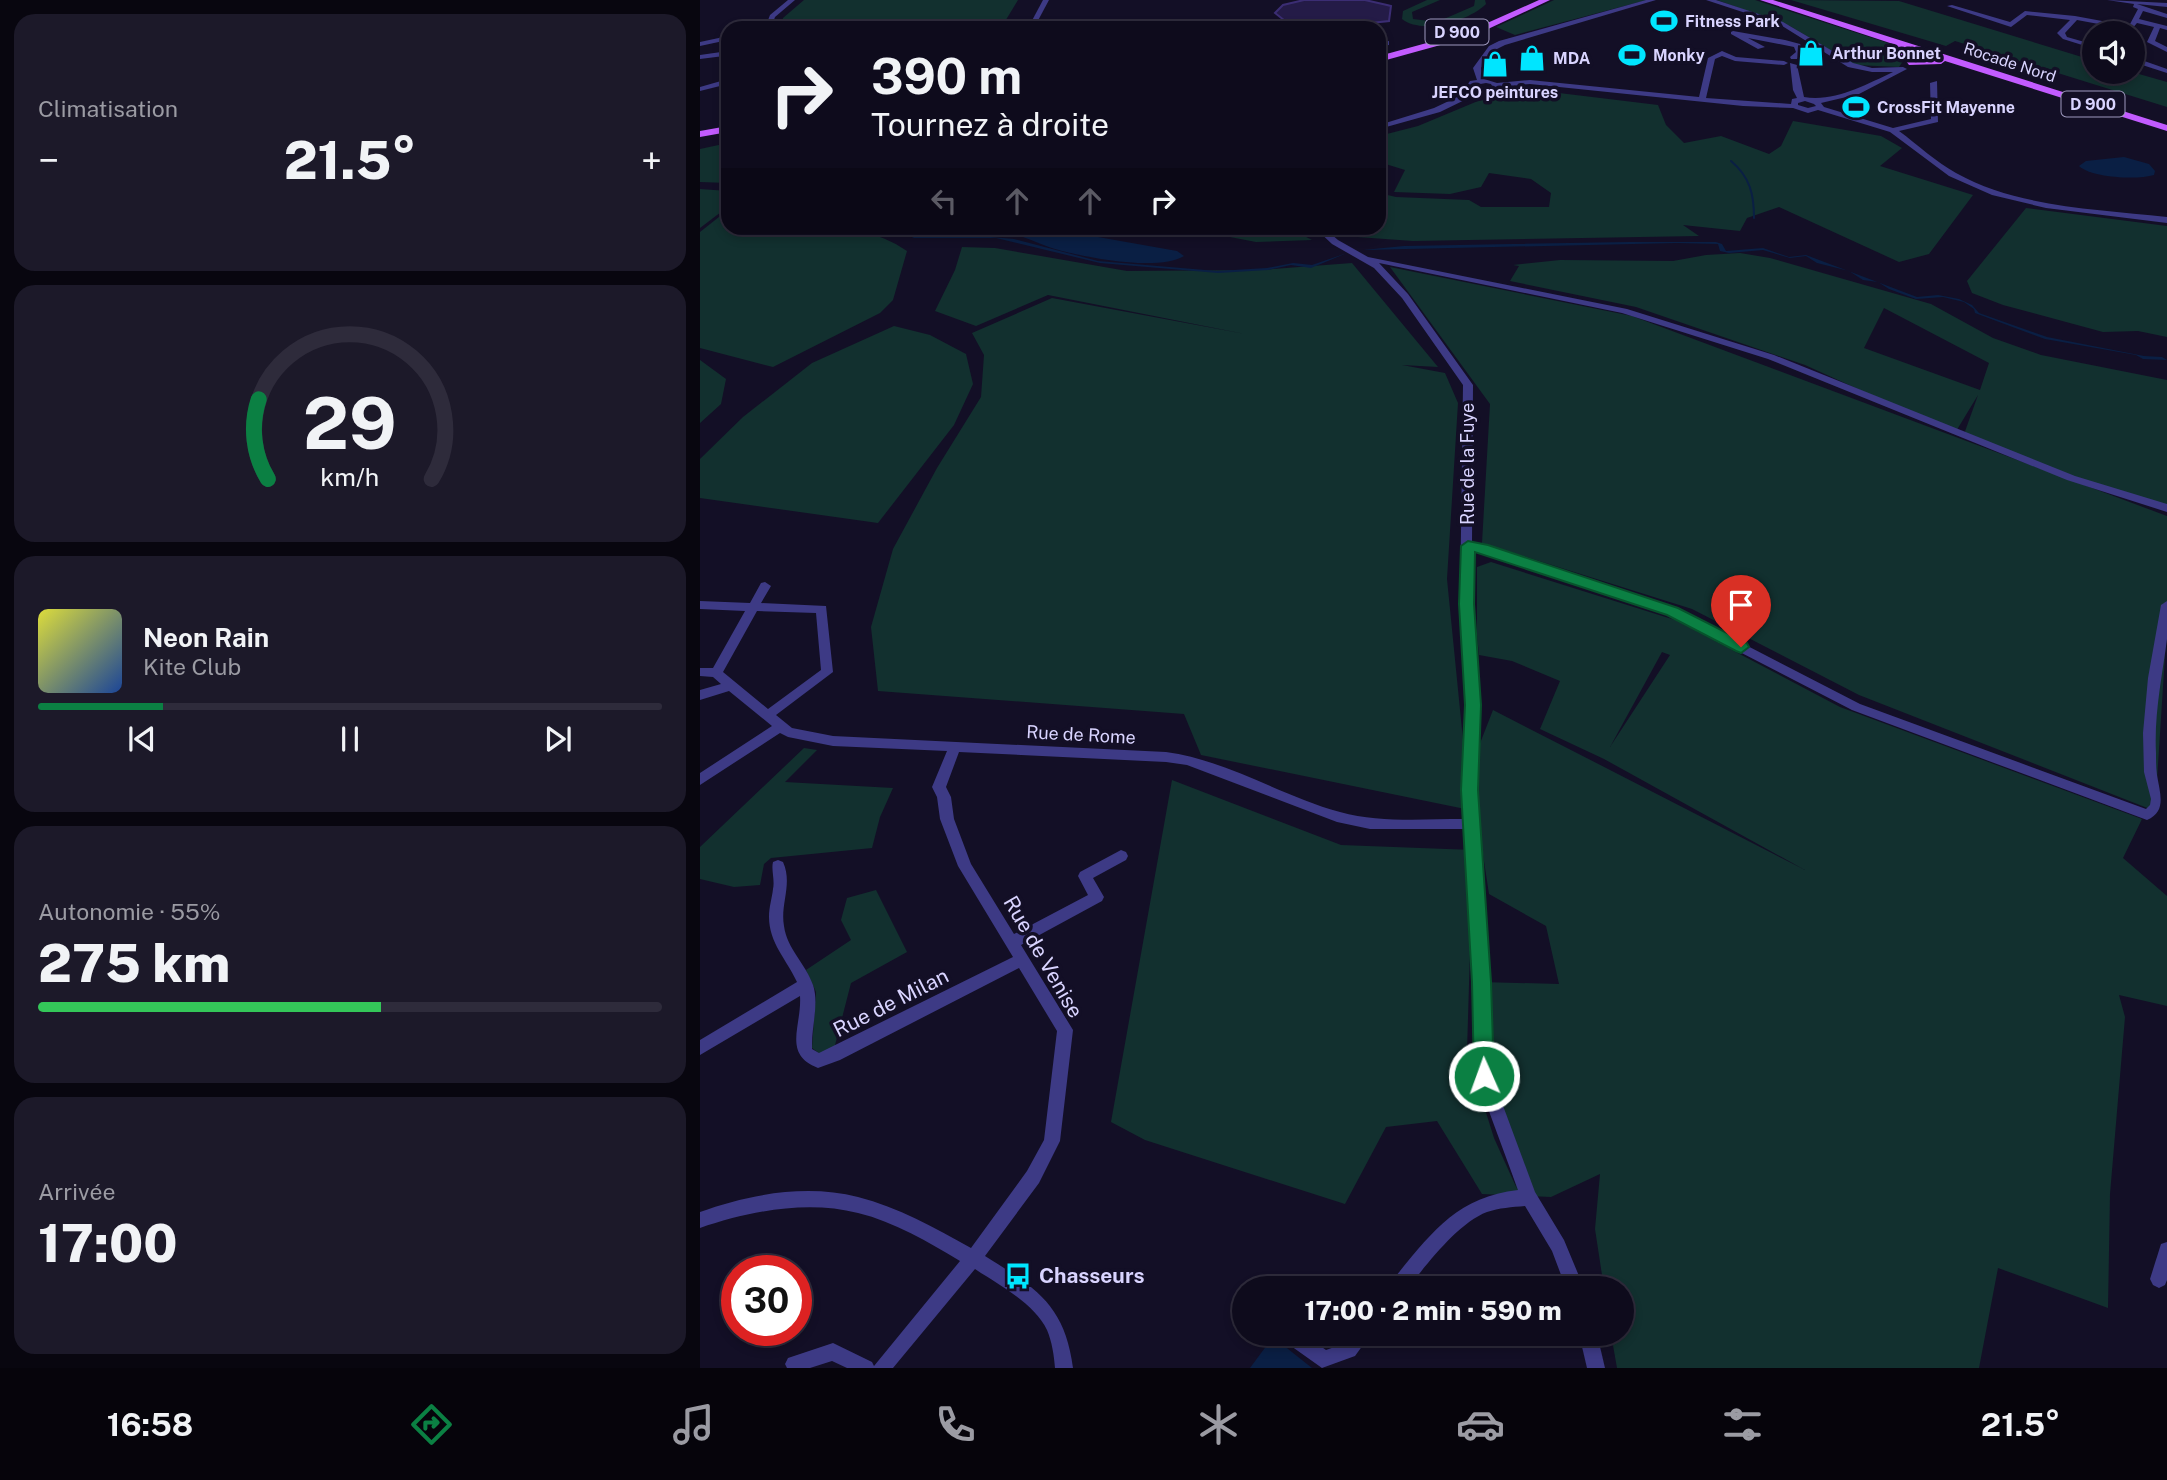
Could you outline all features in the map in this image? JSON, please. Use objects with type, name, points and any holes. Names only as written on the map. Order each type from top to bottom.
[{"type":"main road","name":"D 900","points":[[1386,51],[1470,27],[1531,0]]},
{"type":"main road","name":"Rocade Nord","points":[[1764,0],[2167,125]]},
{"type":"main road","name":"Rocade Nord","points":[[1780,0],[2167,125]]},
{"type":"main road","name":"D 900","points":[[1386,57],[1470,34],[1545,1]]},
{"type":"main road","points":[[1893,41],[1904,50],[1907,66],[1930,60],[1965,64]]},
{"type":"main road","points":[[700,128],[721,124]]},
{"type":"main road","points":[[700,134],[721,130]]},
{"type":"street","points":[[770,21],[772,16],[792,0]]},
{"type":"street","points":[[1035,21],[1046,0]]},
{"type":"street","points":[[1481,81],[1477,68],[1492,48],[1511,39],[1653,0]]},
{"type":"street","points":[[1709,0],[1781,23],[1851,65],[1872,70],[1907,66]]},
{"type":"street","points":[[2110,0],[2167,5]]},
{"type":"street","points":[[2125,0],[2141,9],[2167,16]]},
{"type":"street","points":[[1950,6],[2011,25],[2025,13],[2075,18],[2128,29],[2141,9]]},
{"type":"street","points":[[2075,18],[2061,35],[2082,42]]},
{"type":"street","points":[[2135,20],[2167,29]]},
{"type":"street","points":[[2158,26],[2151,42],[2167,50]]},
{"type":"street","points":[[1702,100],[1712,58],[1722,53],[1735,59],[1790,62],[1800,52],[1792,44],[1733,33],[1761,47]]},
{"type":"street","points":[[700,44],[721,40]]},
{"type":"street","points":[[700,57],[721,55]]},
{"type":"street","points":[[1790,62],[1795,70],[1795,87],[1801,99]]},
{"type":"street","points":[[2145,63],[2167,71]]},
{"type":"street","points":[[1475,92],[1469,86],[1481,81],[1496,85],[1530,82],[1702,100],[1794,106],[1808,111],[1890,77],[1907,66]]},
{"type":"street","points":[[1893,130],[1935,120],[1934,82]]},
{"type":"street","points":[[700,89],[721,83]]},
{"type":"street","points":[[1386,125],[1437,110],[1475,92],[1492,92],[1497,89],[1496,85]]},
{"type":"street","points":[[1794,106],[1793,102],[1801,99],[1893,130],[1952,174],[1995,193],[2046,205],[2167,220]]},
{"type":"street","name":"Rue de la Fuye","points":[[1327,235],[1377,266],[1405,296],[1468,385],[1466,604],[1473,705],[1470,721],[1471,824],[1482,982],[1484,1076],[1529,1197],[1558,1246],[1570,1276]]},
{"type":"street","points":[[1360,256],[1625,311],[1771,357],[2071,478],[2167,508]]},
{"type":"street","points":[[1468,546],[1483,548],[1672,612],[1856,707],[2147,815],[2155,811],[2158,799],[2150,776],[2149,734],[2155,664],[2167,605]]},
{"type":"street","points":[[705,675],[765,586]]},
{"type":"street","points":[[700,605],[821,609],[827,672],[768,715]]},
{"type":"street","name":"Rue de Rome","points":[[705,675],[732,685],[788,732],[833,741],[1188,760],[1337,817],[1370,824],[1471,824]]},
{"type":"street","points":[[700,695],[732,685]]},
{"type":"street","points":[[700,780],[781,726]]},
{"type":"street","name":"Rue de Venise","points":[[882,1368],[972,1260],[1033,1177],[1052,1142],[1065,1030],[965,866],[947,819],[944,797],[939,787],[955,747]]},
{"type":"street","points":[[1011,943],[1097,897],[1085,876],[1121,856]]},
{"type":"street","points":[[700,1048],[806,985],[786,955],[779,937],[776,919],[783,878],[778,866]]},
{"type":"street","name":"Rue de Milan","points":[[806,985],[809,1007],[802,1042],[805,1053],[818,1061],[835,1055],[1021,960]]},
{"type":"street","points":[[1408,1276],[1462,1218],[1476,1208],[1500,1200],[1529,1197]]},
{"type":"street","points":[[700,1220],[773,1203],[827,1200],[858,1205],[889,1215],[1026,1292],[1047,1314],[1062,1347],[1064,1368]]},
{"type":"street","points":[[2159,1279],[2167,1250]]},
{"type":"street","points":[[1305,1346],[1324,1360],[1349,1350],[1352,1346]]},
{"type":"street","points":[[1591,1346],[1596,1368]]},
{"type":"street","points":[[794,1364],[832,1352],[866,1368]]},
{"type":"green space","points":[[804,0],[1018,0],[1005,21],[783,21]]},
{"type":"green space","points":[[1427,0],[1440,0],[1412,12],[1413,19],[1437,22],[1474,6],[1475,0],[1485,0],[1486,4],[1469,16],[1445,24],[1421,26],[1402,19],[1403,11]]},
{"type":"green space","points":[[1554,0],[1647,0],[1515,35],[1496,27]]},
{"type":"green space","points":[[1717,0],[1755,0],[1888,43],[1898,47],[1906,57],[1899,67],[1855,65],[1790,26]]},
{"type":"green space","points":[[1791,0],[1899,1],[2082,57],[2082,81],[1955,41],[1946,46]]},
{"type":"green space","points":[[2145,76],[2167,82],[2167,107],[2093,84],[2145,84]]},
{"type":"green space","points":[[1518,88],[1658,105],[1666,125],[1684,143],[1721,136],[1769,154],[1781,146],[1793,121],[1881,136],[1902,148],[1880,166],[1973,195],[1929,254],[1899,262],[1779,207],[1747,218],[1740,231],[1683,225],[1699,236],[1413,241],[1350,235],[1386,235],[1386,195],[1469,200],[1481,207],[1549,207],[1551,193],[1531,179],[1489,173],[1481,187],[1450,194],[1394,192],[1405,170],[1386,164],[1386,134],[1418,126],[1478,101],[1500,98]]},
{"type":"green space","points":[[721,144],[721,183],[700,182],[700,149]]},
{"type":"green space","points":[[700,189],[721,190],[721,212],[700,228]]},
{"type":"green space","points":[[2026,208],[2167,226],[2167,337],[2138,331],[2103,332],[2003,305],[1972,293],[1967,281]]},
{"type":"green space","points":[[721,215],[721,235],[875,235],[907,251],[893,300],[880,313],[773,367],[700,348],[700,232]]},
{"type":"green space","points":[[1220,235],[1302,235],[1312,240],[1256,242]]},
{"type":"green space","points":[[962,247],[995,248],[1127,271],[1261,270],[1352,263],[1438,367],[1402,365],[1445,373],[1458,403],[1447,579],[1470,810],[1201,755],[1184,714],[878,691],[871,627],[893,549],[937,468],[981,397],[984,355],[972,333],[1052,298],[1245,334],[1048,295],[976,326],[935,311],[955,270]]},
{"type":"green space","points":[[1740,253],[1770,258],[1931,304],[1993,338],[2041,355],[2167,380],[2167,508],[2071,478],[1963,437],[1978,395],[1955,433],[1805,365],[1636,307],[1510,281],[1519,266],[1513,265],[1560,260],[1673,261]],"holes":[[[1884,308],[1989,363],[1980,390],[1864,348]]]},
{"type":"green space","points":[[1390,267],[1632,316],[2167,516],[2167,625],[2155,811],[1859,695],[1692,609],[1482,543],[1490,404]]},
{"type":"green space","points":[[894,326],[930,335],[966,354],[973,384],[954,425],[878,523],[700,498],[700,459],[743,417],[812,363]]},
{"type":"green space","points":[[700,360],[726,379],[721,404],[700,423]]},
{"type":"green space","points":[[1491,562],[1675,620],[1840,707],[2142,819],[2123,858],[2167,896],[2167,1006],[2119,995],[2125,1017],[2110,1194],[2108,1308],[1998,1268],[1979,1368],[1617,1368],[1613,1346],[1634,1346],[1634,1276],[1602,1276],[1595,1229],[1600,1174],[1551,1197],[1482,1194],[1437,1121],[1386,1127],[1345,1204],[1145,1140],[1111,1122],[1172,780],[1341,845],[1473,850],[1467,1052],[1494,1138],[1517,1189],[1484,1076],[1481,982],[1559,984],[1546,926],[1489,894],[1470,769],[1493,710],[1805,870],[1604,759],[1540,729],[1560,681],[1512,661],[1479,655],[1477,567]],"holes":[[[1662,652],[1670,655],[1610,747]]]},
{"type":"green space","points":[[804,748],[817,750],[785,782],[893,788],[880,817],[872,848],[771,858],[764,864],[760,885],[734,887],[700,879],[700,847]]},
{"type":"green space","points":[[876,890],[907,952],[851,983],[834,1049],[820,1054],[812,1048],[816,992],[806,970],[851,940],[841,920],[847,898]]},
{"type":"water","points":[[2124,157],[2149,164],[2155,171],[2154,175],[2115,177],[2094,173],[2079,166],[2086,161]]},
{"type":"water","points":[[907,235],[968,235],[1014,239],[1098,261],[1217,271],[1267,268],[1293,263],[1312,265],[1347,253],[1311,268],[1291,265],[1268,270],[1218,273],[1100,263],[996,238],[914,238]]},
{"type":"water","points":[[1092,235],[1177,251],[1184,256],[1157,263],[1101,259],[1055,249],[1019,236]]},
{"type":"water","points":[[1716,242],[1722,244],[1726,251],[1763,248],[1789,257],[1806,255],[1847,270],[1817,263],[1806,256],[1790,258],[1763,250],[1729,253],[1720,251],[1718,244],[1363,250],[1404,246]]},
{"type":"water","points":[[1850,272],[1877,282],[1863,280]]},
{"type":"water","points":[[1879,283],[1917,297],[1938,295],[1959,299],[1972,305],[1979,313],[2047,337],[2167,360],[2143,359],[2136,355],[2045,339],[1975,313],[1974,309],[1964,302],[1943,297],[1916,299]]},
{"type":"water","points":[[1266,1346],[1284,1346],[1312,1368],[1250,1368]]},
{"type":"building","points":[[1304,0],[1365,0],[1391,6],[1389,21],[1285,21],[1275,13],[1283,5]]},
{"type":"waterway","points":[[1731,161],[1743,173],[1750,186],[1754,218]]},
{"type":"place","name":"Fitness Park","points":[[1664,21]]},
{"type":"place","name":"Arthur Bonnet","points":[[1811,53]]},
{"type":"place","name":"Monky","points":[[1632,55]]},
{"type":"place","name":"MDA","points":[[1532,58]]},
{"type":"place","name":"JEFCO peintures","points":[[1495,64]]},
{"type":"place","name":"CrossFit Mayenne","points":[[1856,107]]},
{"type":"place","name":"Chasseurs","points":[[1018,1276]]},
{"type":"route","points":[[1484,1076],[1482,982],[1469,790],[1470,721],[1473,705],[1466,604],[1468,546],[1483,548],[1672,612],[1741,647]]}]
